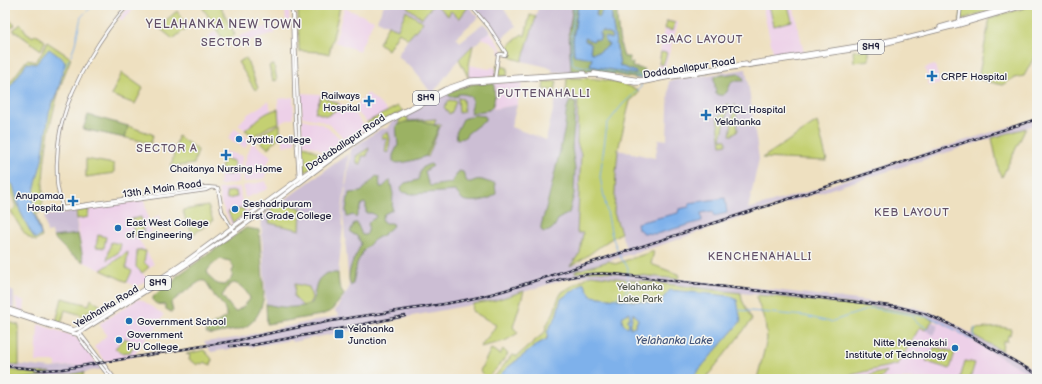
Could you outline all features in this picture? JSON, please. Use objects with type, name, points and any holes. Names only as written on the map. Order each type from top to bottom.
[{"type":"main road","name":"13th A Main Road","points":[[128,5],[109,29],[83,72],[67,105],[62,122],[59,143],[57,180],[63,209],[218,188],[222,211],[233,230]]},
{"type":"main road","points":[[293,5],[301,179]]},
{"type":"main road","points":[[470,5],[489,27],[506,53],[505,55],[498,55],[495,78]]},
{"type":"main road","points":[[959,24],[961,5]]},
{"type":"main road","name":"Doddaballapur Road","points":[[959,24],[1018,5]]},
{"type":"main road","name":"Doddaballapur Road","points":[[301,179],[370,132],[445,91],[471,80],[581,73],[635,80],[653,79],[870,44],[959,24],[1027,5]]},
{"type":"main road","name":"Doddaballapur Road","points":[[445,91],[471,83],[581,76],[608,76]]},
{"type":"main road","name":"Yelahanka Road","points":[[5,310],[72,333],[79,331],[111,312],[233,230],[301,179]]},
{"type":"main road","name":"Yelahanka Road","points":[[5,310],[79,331]]},
{"type":"main road","points":[[79,331],[80,339]]},
{"type":"main road","points":[[79,331],[115,379]]},
{"type":"main road","points":[[72,333],[80,339],[111,379]]},
{"type":"shaded area","points":[[131,5],[137,5],[122,21],[119,18]]},
{"type":"shaded area","points":[[285,5],[289,5],[290,28],[286,28]]},
{"type":"shaded area","points":[[384,5],[467,5],[479,17],[456,37],[460,42],[484,23],[490,31],[459,59],[432,94],[414,70],[397,56],[408,39],[399,32],[388,50],[379,43],[388,25],[377,20]]},
{"type":"shaded area","points":[[501,5],[516,26],[500,40],[490,24],[473,6]]},
{"type":"shaded area","points":[[539,5],[573,5],[569,33],[571,73],[552,72],[552,68],[522,61]]},
{"type":"shaded area","points":[[762,5],[793,5],[804,53],[774,56]]},
{"type":"shaded area","points":[[344,8],[374,20],[359,51],[335,42]]},
{"type":"shaded area","points":[[667,20],[678,23],[663,74],[657,75],[662,38]]},
{"type":"shaded area","points":[[269,26],[275,26],[275,34],[270,34],[242,43],[239,36]]},
{"type":"shaded area","points":[[215,31],[219,37],[212,42],[208,37]]},
{"type":"shaded area","points":[[490,31],[504,53],[503,54],[498,53],[499,49],[490,41],[481,38]]},
{"type":"shaded area","points":[[469,65],[490,69],[491,67],[496,68],[495,76],[469,79]]},
{"type":"shaded area","name":"CRPF Hospital","points":[[935,65],[940,84],[929,86],[925,68]]},
{"type":"shaded area","points":[[746,69],[759,159],[748,209],[831,185],[880,167],[1037,118],[1037,124],[588,267],[576,273],[598,271],[743,286],[914,307],[940,316],[1037,371],[1037,378],[941,323],[919,314],[885,308],[591,275],[570,278],[496,300],[407,317],[364,328],[292,342],[291,340],[211,352],[204,342],[237,338],[339,316],[335,311],[349,288],[343,211],[351,149],[382,128],[385,129],[389,127],[390,123],[399,118],[399,145],[434,125],[436,120],[408,121],[407,113],[446,93],[494,83],[496,98],[493,99],[493,109],[517,105],[511,127],[546,140],[556,97],[559,97],[560,93],[578,96],[577,143],[581,154],[577,233],[583,233],[580,253],[571,266],[626,248],[614,213],[618,150],[655,158],[659,139],[667,140],[669,81]]},
{"type":"shaded area","points":[[522,81],[517,105],[493,109],[493,99],[496,98],[494,83]]},
{"type":"shaded area","points":[[301,93],[319,94],[345,106],[356,115],[367,129],[347,142],[334,128],[326,123],[319,120],[302,117]]},
{"type":"shaded area","name":"Railways Hospital","points":[[368,93],[389,112],[367,122],[353,109]]},
{"type":"shaded area","points":[[293,97],[294,118],[279,123],[278,99]]},
{"type":"shaded area","points":[[269,101],[271,111],[264,114],[258,133],[254,136],[238,125],[248,114]]},
{"type":"shaded area","points":[[302,119],[324,125],[345,143],[327,156],[318,148],[302,143]]},
{"type":"shaded area","name":"Jyothi College","points":[[235,128],[250,140],[245,148],[228,139]]},
{"type":"shaded area","points":[[295,132],[295,144],[283,146],[283,135]]},
{"type":"shaded area","points":[[252,142],[271,156],[266,167],[266,178],[244,182],[243,173],[245,161]]},
{"type":"shaded area","points":[[224,151],[243,156],[239,172],[239,182],[219,186],[220,170]]},
{"type":"shaded area","points":[[349,153],[342,211],[343,227],[338,275],[339,285],[344,295],[331,311],[321,315],[267,324],[261,217]]},
{"type":"shaded area","points":[[266,181],[268,189],[245,198],[243,186]]},
{"type":"shaded area","name":"Seshadripuram First Grade College","points":[[240,187],[241,198],[249,214],[232,227],[221,203],[218,189]]},
{"type":"shaded area","points":[[144,200],[151,232],[139,240],[154,264],[142,273],[148,279],[137,287],[84,262],[75,211]]},
{"type":"shaded area","points":[[75,211],[78,234],[53,237],[52,232],[47,233],[44,216]]},
{"type":"shaded area","points":[[159,215],[162,226],[155,229],[152,220]]},
{"type":"shaded area","points":[[5,288],[14,292],[14,309],[5,306]]},
{"type":"shaded area","points":[[15,298],[25,301],[24,312],[18,310]]},
{"type":"shaded area","points":[[138,299],[142,300],[164,315],[155,330],[153,329],[133,357],[105,361],[94,347],[107,335],[99,324]]},
{"type":"shaded area","points":[[873,310],[941,323],[1037,379],[819,379]]},
{"type":"shaded area","points":[[932,322],[939,325],[934,335],[925,330]]},
{"type":"shaded area","points":[[38,324],[74,336],[82,343],[96,362],[56,367],[56,362],[36,362]]},
{"type":"shaded area","points":[[96,362],[102,369],[46,379],[20,379],[51,373],[33,373],[5,369],[5,363],[51,368]]},
{"type":"green space","points":[[201,5],[220,5],[235,35],[224,41]]},
{"type":"green space","points":[[298,5],[328,5],[340,7],[329,54],[299,51]]},
{"type":"green space","points":[[408,5],[433,5],[422,18],[407,7]]},
{"type":"green space","points":[[436,5],[469,6],[459,19],[451,11],[448,16]]},
{"type":"green space","points":[[573,5],[578,5],[573,40],[592,58],[590,66],[636,72],[620,66],[612,21],[611,5],[617,5],[618,31],[624,57],[630,57],[629,62],[633,63],[632,67],[644,69],[644,77],[632,78],[586,71],[571,71],[569,33]]},
{"type":"green space","points":[[597,5],[603,5],[599,18],[597,17]]},
{"type":"green space","points":[[769,5],[788,5],[792,21],[774,26]]},
{"type":"green space","points":[[962,5],[986,5],[987,11],[960,20]]},
{"type":"green space","points":[[1031,6],[1037,9],[1037,52],[1024,76],[1014,78],[1002,85],[978,79],[990,18]]},
{"type":"green space","points":[[177,11],[188,27],[173,39],[158,27]]},
{"type":"green space","points":[[406,11],[423,22],[408,39],[399,32],[388,50],[379,43],[388,25],[398,29]]},
{"type":"green space","points":[[530,15],[536,17],[522,61],[512,58],[506,48],[522,34],[525,36]]},
{"type":"green space","points":[[5,16],[15,25],[5,32]]},
{"type":"green space","points":[[667,21],[675,23],[673,31],[665,29]]},
{"type":"green space","points":[[21,24],[26,32],[33,37],[35,34],[45,41],[41,50],[13,30]]},
{"type":"green space","points":[[602,31],[612,35],[611,39],[607,37],[605,41],[609,44],[599,52],[593,53],[590,51],[590,42],[585,41],[585,38],[593,41],[601,38],[600,33]]},
{"type":"green space","points":[[47,42],[71,58],[59,92],[50,127],[44,163],[42,210],[36,215],[42,237],[36,241],[24,233],[11,211],[16,208],[10,188],[5,183],[5,89],[28,59],[35,62],[42,53]]},
{"type":"green space","points":[[473,45],[469,65],[469,79],[459,59]]},
{"type":"green space","points":[[869,49],[869,60],[854,62],[853,51]]},
{"type":"green space","points":[[661,52],[667,53],[663,65],[659,64]]},
{"type":"green space","points":[[246,58],[258,88],[255,90],[238,62]]},
{"type":"green space","points":[[274,65],[277,80],[273,81],[269,66]]},
{"type":"green space","points":[[497,65],[508,68],[507,76],[496,76]]},
{"type":"green space","points":[[122,73],[143,88],[135,104],[111,95]]},
{"type":"green space","points":[[738,73],[743,77],[744,81],[732,81],[725,94],[716,94],[715,76]]},
{"type":"green space","points":[[567,78],[604,80],[620,83],[638,90],[638,94],[630,101],[618,150],[614,213],[621,233],[570,266],[580,253],[583,233],[577,233],[581,154],[577,143],[578,97],[560,93],[559,97],[556,97],[557,93],[566,92]]},
{"type":"green space","points":[[557,81],[555,91],[543,89],[544,82]]},
{"type":"green space","points":[[494,83],[494,101],[492,108],[489,110],[470,113],[472,99],[470,96],[458,94],[458,96],[450,97],[447,93],[472,84]]},
{"type":"green space","points":[[321,96],[339,104],[336,110],[327,116],[315,112]]},
{"type":"green space","points":[[458,98],[463,99],[464,110],[463,112],[459,113]]},
{"type":"green space","points":[[449,100],[456,101],[452,112],[449,114],[444,107]]},
{"type":"green space","points":[[570,101],[576,103],[572,148],[575,169],[574,194],[569,213],[558,219],[552,229],[544,232],[541,230],[541,226],[564,132],[567,108]]},
{"type":"green space","points":[[727,104],[729,104],[721,139],[726,140],[727,144],[721,145],[717,116],[722,115],[722,111],[726,109]]},
{"type":"green space","points":[[735,104],[738,130],[736,133],[733,133],[733,135],[730,135]]},
{"type":"green space","points":[[398,106],[403,111],[371,127],[367,122]]},
{"type":"green space","points":[[278,109],[279,123],[270,126],[254,136],[245,130],[264,115]]},
{"type":"green space","points":[[407,113],[408,121],[436,119],[434,125],[441,124],[428,157],[399,145],[399,118]]},
{"type":"green space","points":[[88,115],[128,126],[125,138],[83,129]]},
{"type":"green space","points":[[474,115],[485,116],[485,120],[464,138],[457,139],[456,133],[463,119]]},
{"type":"green space","points":[[424,121],[439,127],[426,156],[405,162],[393,162],[393,155],[398,145],[396,126],[405,122]]},
{"type":"green space","points":[[817,122],[827,161],[762,158]]},
{"type":"green space","points":[[280,124],[280,136],[268,148],[256,138],[266,131]]},
{"type":"green space","points":[[128,126],[152,134],[153,136],[151,143],[83,129]]},
{"type":"green space","points":[[1026,128],[1002,177],[999,172],[992,138]]},
{"type":"green space","points":[[388,132],[390,139],[388,153],[385,152],[387,139],[382,138],[382,135]]},
{"type":"green space","points":[[178,136],[198,150],[194,164],[171,167]]},
{"type":"green space","points":[[302,146],[311,149],[324,158],[304,173]]},
{"type":"green space","points":[[369,148],[367,156],[362,156],[361,164],[357,163],[356,156]]},
{"type":"green space","points":[[223,158],[234,161],[233,174],[227,175],[221,171]]},
{"type":"green space","points":[[86,159],[114,164],[114,173],[86,177]]},
{"type":"green space","points":[[431,164],[433,166],[425,171],[430,186],[451,183],[459,171],[463,172],[467,182],[481,180],[495,183],[496,194],[485,200],[471,201],[463,200],[455,191],[412,194],[402,192],[401,187],[405,183],[418,180],[423,168]]},
{"type":"green space","points":[[376,176],[379,177],[380,187],[383,187],[390,180],[393,194],[392,210],[384,214],[382,219],[384,223],[392,223],[393,226],[374,240],[364,250],[357,263],[353,284],[351,286],[349,280],[350,269],[361,243],[358,237],[350,232],[354,223],[357,223],[362,235],[366,235],[368,232],[368,223],[376,216],[372,213],[366,213],[366,204],[364,203],[361,205],[356,218],[353,215],[347,217],[346,210],[349,193],[361,192]]},
{"type":"green space","points":[[236,191],[237,197],[227,199],[226,192]]},
{"type":"green space","points":[[280,203],[301,208],[300,230],[269,223],[271,209]]},
{"type":"green space","points":[[208,206],[213,221],[193,234],[185,218],[183,210]]},
{"type":"green space","points":[[243,208],[245,213],[233,223],[228,212]]},
{"type":"green space","points":[[89,209],[88,217],[77,219],[76,211]]},
{"type":"green space","points":[[141,217],[144,235],[134,236],[132,219]]},
{"type":"green space","points":[[246,228],[259,230],[264,293],[261,309],[256,318],[243,328],[215,334],[206,333],[207,328],[226,317],[226,313],[224,307],[212,293],[205,281],[195,284],[173,301],[171,303],[173,311],[171,312],[166,309],[165,305],[157,304],[153,301],[153,297],[159,291],[172,284],[177,276]],"holes":[[[220,259],[230,261],[234,268],[232,271],[231,280],[224,285],[213,281],[207,271]],[[234,283],[244,289],[250,299],[244,306],[235,312],[222,296],[229,285]]]},
{"type":"green space","points":[[78,234],[84,262],[70,254],[53,237]]},
{"type":"green space","points":[[98,235],[106,237],[104,248],[96,247]]},
{"type":"green space","points":[[111,242],[121,244],[119,252],[107,260]]},
{"type":"green space","points":[[137,250],[146,251],[144,262],[149,267],[142,273],[136,267]]},
{"type":"green space","points":[[654,251],[651,264],[680,275],[678,279],[598,271],[575,273],[575,271],[609,261],[615,264]]},
{"type":"green space","points":[[128,252],[126,268],[132,271],[127,282],[101,270]]},
{"type":"green space","points":[[328,273],[338,273],[339,285],[344,295],[331,311],[321,315],[267,324],[266,304],[289,307],[312,303],[318,281],[323,275]]},
{"type":"green space","name":"Yelahanka Lake Park","points":[[591,275],[741,293],[742,300],[752,320],[705,379],[691,379],[741,321],[671,290],[658,304],[591,296],[584,283],[561,299],[556,317],[548,330],[547,339],[538,344],[507,368],[496,379],[488,379],[496,375],[512,355],[517,356],[545,332],[546,326],[554,312],[562,292]]},
{"type":"green space","points":[[295,284],[309,287],[312,298],[309,304],[303,306],[294,297]]},
{"type":"green space","points":[[524,291],[513,327],[518,333],[505,341],[480,347],[496,325],[472,311],[473,304],[496,300]]},
{"type":"green space","points":[[758,295],[885,308],[919,314],[933,320],[925,330],[920,327],[898,364],[834,379],[757,379],[767,339],[765,321],[757,300]]},
{"type":"green space","points":[[62,298],[89,305],[91,299],[105,309],[95,316],[88,310],[85,316],[65,310],[61,324],[56,322]]},
{"type":"green space","points":[[629,312],[628,328],[623,324],[622,320],[623,316]]},
{"type":"green space","points":[[632,313],[638,320],[633,328],[630,328]]},
{"type":"green space","points":[[5,321],[19,325],[19,366],[5,363]]},
{"type":"green space","points":[[1001,327],[1011,329],[1007,341],[1003,341],[1002,351],[973,335],[974,329]]},
{"type":"green space","points":[[125,338],[135,344],[130,352],[121,353],[115,348]]},
{"type":"green space","points":[[935,347],[955,352],[950,369],[926,361]]},
{"type":"green space","points":[[491,349],[500,354],[503,349],[508,354],[487,378],[480,371]]},
{"type":"green space","points":[[204,350],[212,359],[211,365],[204,362],[202,364],[199,363],[198,365],[189,360],[190,355],[186,354]]},
{"type":"green space","points":[[965,361],[975,363],[970,379],[960,379]]},
{"type":"green space","points":[[5,369],[33,373],[51,372],[35,377],[14,379],[5,377]]},
{"type":"green space","points":[[886,371],[881,379],[860,379],[863,377]]},
{"type":"green space","points":[[84,372],[82,379],[46,379]]},
{"type":"water","points":[[578,5],[597,5],[596,15],[599,18],[603,5],[611,5],[612,21],[620,66],[636,72],[635,74],[590,66],[592,58],[574,55],[573,40]],"holes":[[[602,31],[612,35],[611,39],[604,37],[605,41],[609,44],[599,52],[592,53],[590,51],[591,44],[585,41],[585,38],[593,41],[595,39],[600,40],[600,33]]]},
{"type":"water","points":[[49,49],[64,60],[65,63],[59,87],[49,113],[42,160],[35,187],[33,200],[34,213],[41,235],[34,238],[20,211],[13,185],[5,179],[5,94],[27,63],[36,64]]},
{"type":"water","points":[[725,198],[727,213],[714,216],[713,211],[701,213],[702,221],[656,234],[644,233],[638,229],[637,223],[678,213],[679,209],[689,207],[689,203]]},
{"type":"water","name":"Yelahanka Lake","points":[[584,283],[591,296],[658,304],[670,290],[730,296],[737,300],[741,321],[691,379],[496,379],[507,368],[538,344],[547,339],[548,330],[556,317],[561,299]],"holes":[[[629,312],[630,318],[627,320],[629,323],[628,328],[624,325],[622,320],[623,316]],[[633,313],[638,320],[635,326],[630,328]]]},
{"type":"waterway","points":[[87,11],[95,5]]},
{"type":"waterway","points":[[575,5],[571,39],[572,62],[574,65],[640,78]]},
{"type":"waterway","points":[[71,55],[81,17],[85,13]]},
{"type":"waterway","points":[[63,70],[69,59]]},
{"type":"waterway","points":[[636,73],[639,75],[640,79]]},
{"type":"waterway","points":[[614,300],[627,290],[628,267],[621,259],[612,236],[600,177],[607,124],[622,105],[641,87],[641,84]]},
{"type":"waterway","points":[[739,310],[805,316],[830,322],[872,308],[927,317],[940,321],[973,340],[975,328]]},
{"type":"waterway","points":[[912,316],[917,322],[927,328]]},
{"type":"railway","points":[[5,366],[44,370],[63,369],[239,340],[331,321],[434,306],[488,295],[1037,119]]},
{"type":"railway","points":[[547,283],[580,275],[614,274],[899,307],[926,314],[949,324],[1037,374]]},
{"type":"railway","points":[[230,346],[253,345],[405,316]]},
{"type":"railway","points":[[29,379],[54,375]]},
{"type":"place","name":"CRPF Hospital","points":[[932,76]]},
{"type":"place","name":"Railways Hospital","points":[[369,101]]},
{"type":"place","name":"KPTCL Hospital Yelahanka","points":[[706,115]]},
{"type":"place","name":"Jyothi College","points":[[239,139]]},
{"type":"place","name":"Chaitanya Nursing Home","points":[[226,155]]},
{"type":"place","name":"Anupamaa Hospital","points":[[73,201]]},
{"type":"place","name":"Seshadripuram First Grade College","points":[[235,209]]},
{"type":"place","name":"East West College of Engineering","points":[[118,228]]},
{"type":"place","name":"Government School","points":[[129,321]]},
{"type":"place","name":"Yelahanka Junction","points":[[339,334]]},
{"type":"place","name":"Government PU College","points":[[119,340]]},
{"type":"place","name":"Nitte Meenakshi Institute of Technology","points":[[955,348]]},
{"type":"district","name":"YELAHANKA NEW TOWN","points":[[224,24]]},
{"type":"district","name":"ISAAC LAYOUT","points":[[700,39]]},
{"type":"district","name":"SECTOR B","points":[[232,42]]},
{"type":"district","name":"PUTTENAHALLI","points":[[544,93]]},
{"type":"district","name":"SECTOR A","points":[[167,148]]},
{"type":"district","name":"KEB LAYOUT","points":[[912,212]]},
{"type":"district","name":"KENCHENAHALLI","points":[[760,256]]}]
